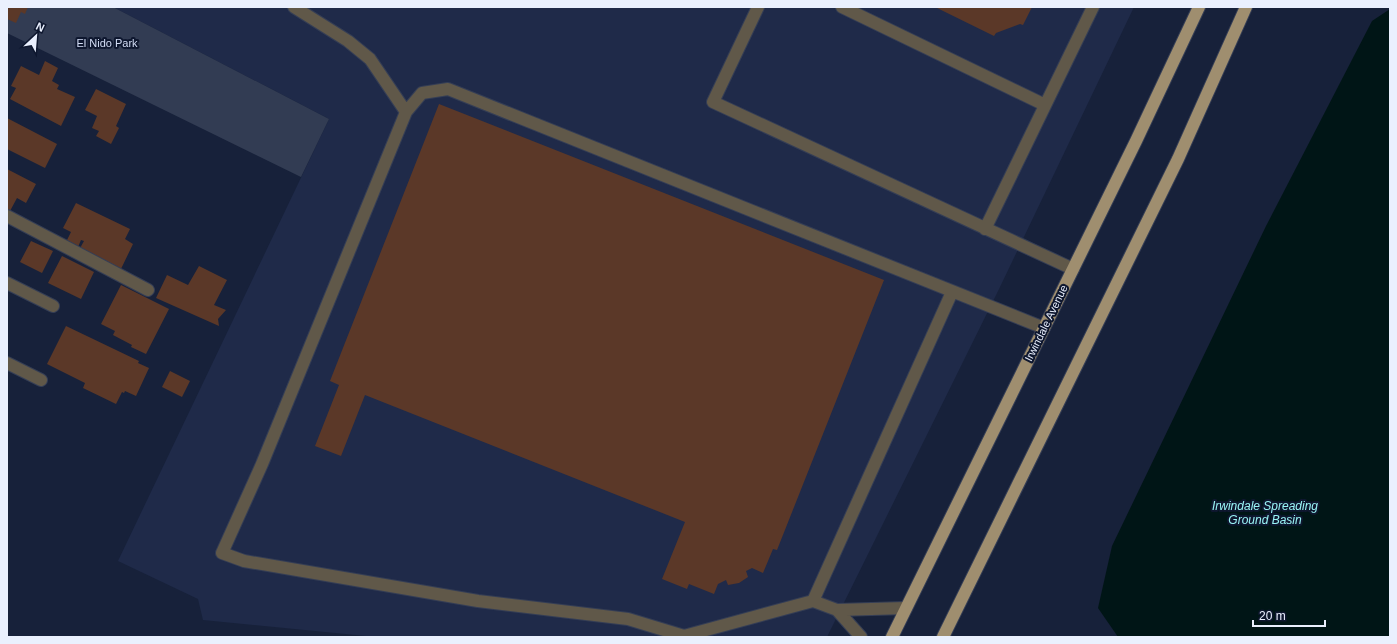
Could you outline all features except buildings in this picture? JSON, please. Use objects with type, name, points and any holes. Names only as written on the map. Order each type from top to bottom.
[{"type":"main road","name":"Irwindale Avenue","points":[[892,637],[1136,141],[1199,7]]},
{"type":"main road","points":[[943,637],[1178,159],[1246,7]]},
{"type":"lane","points":[[294,7],[348,41],[370,59],[406,112]]},
{"type":"lane","points":[[758,7],[714,102],[1073,269]]},
{"type":"lane","points":[[842,7],[1045,105]]},
{"type":"lane","points":[[985,229],[1093,7]]},
{"type":"lane","points":[[906,608],[837,610],[813,601],[684,636],[628,619],[478,601],[244,561],[222,553],[262,464],[406,112],[422,93],[448,89],[1044,328]]},
{"type":"lane","points":[[7,216],[148,290]]},
{"type":"lane","points":[[7,283],[53,306]]},
{"type":"lane","points":[[813,601],[952,292]]},
{"type":"lane","points":[[7,363],[41,380]]},
{"type":"lane","points":[[837,610],[861,637]]},
{"type":"shaded area","points":[[113,7],[1134,7],[1000,287],[827,637],[376,637],[203,620],[198,599],[118,561],[329,119]]},
{"type":"green space","name":"El Nido Park","points":[[7,7],[113,7],[329,119],[301,177],[7,33]]},
{"type":"water","name":"Irwindale Spreading Ground Basin","points":[[1390,9],[1390,637],[1118,637],[1098,608],[1112,546],[1266,226],[1372,21]]}]
